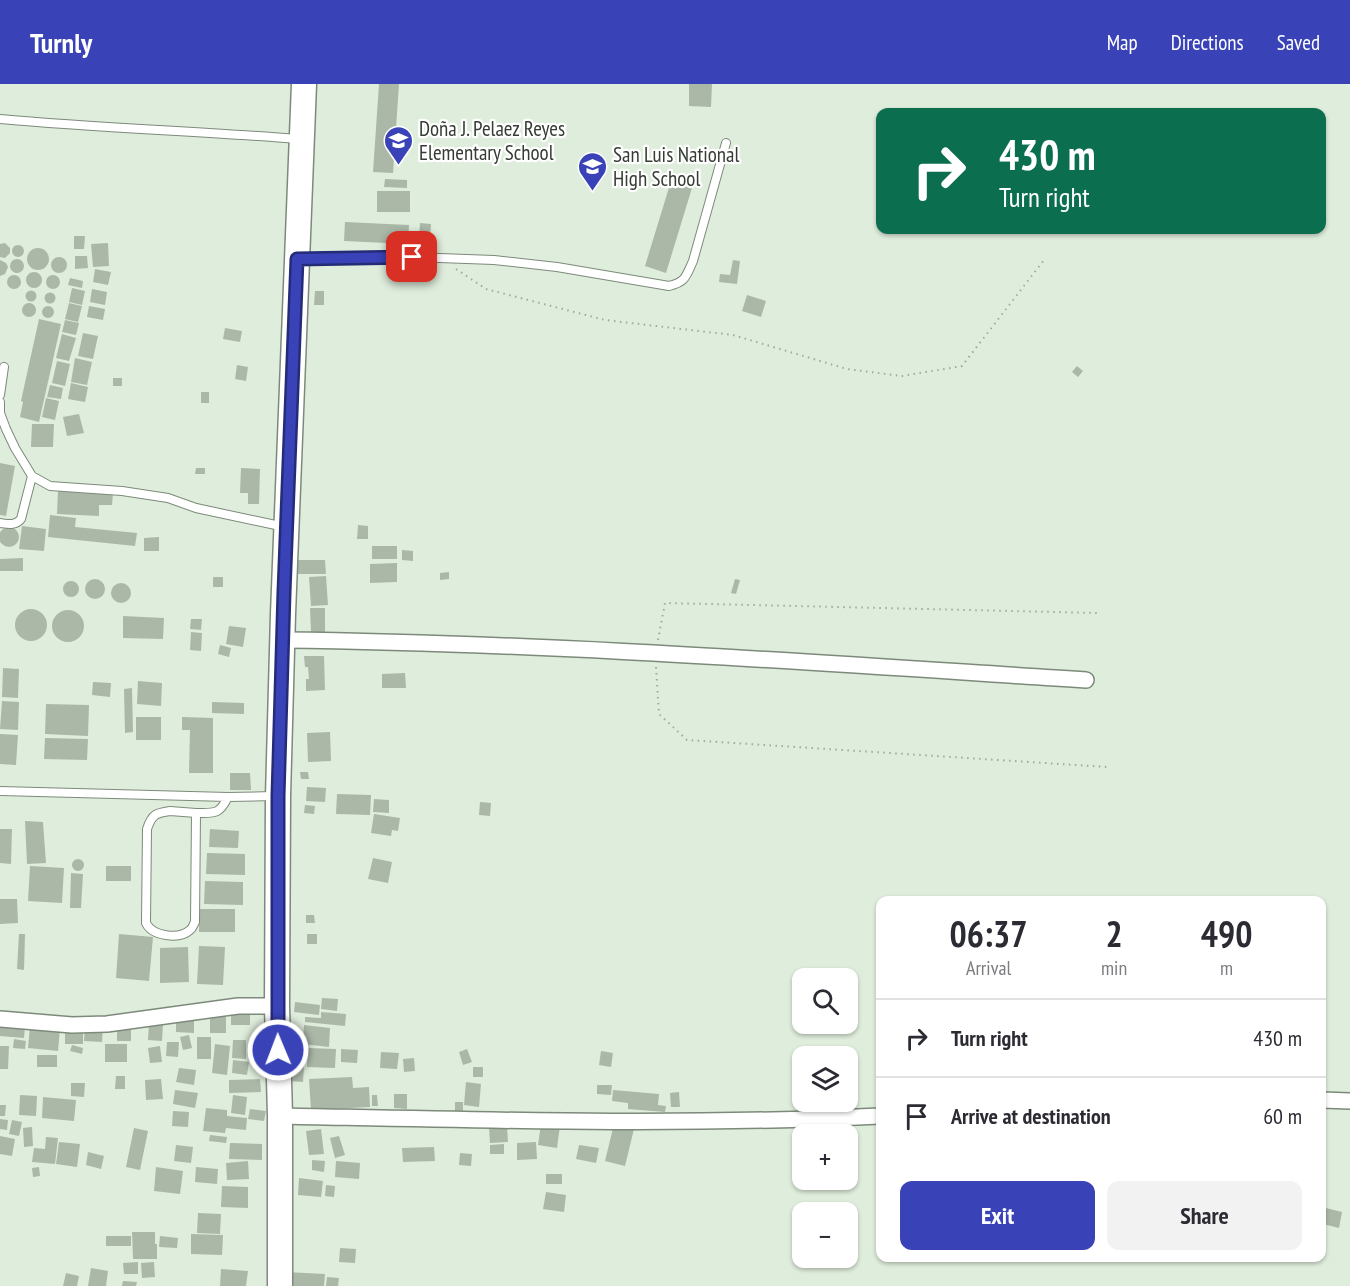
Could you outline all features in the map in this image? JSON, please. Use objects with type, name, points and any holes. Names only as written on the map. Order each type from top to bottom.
[{"type":"highway","points":[[280,1286],[280,1116],[277,1006],[278,796],[304,84]]},
{"type":"street","points":[[283,639],[491,645],[655,653],[1086,680]]},
{"type":"street","points":[[0,1019],[72,1025],[107,1024],[238,1006],[277,1006]]},
{"type":"street","points":[[1326,1100],[1350,1101]]},
{"type":"street","points":[[280,1116],[740,1121],[876,1116]]},
{"type":"lane","points":[[0,119],[302,139]]},
{"type":"lane","points":[[297,259],[438,258],[494,261],[557,267],[669,286],[679,284],[686,276],[693,261],[726,143]]},
{"type":"lane","points":[[0,395],[4,367]]},
{"type":"lane","points":[[0,402],[0,412],[6,429],[32,476],[50,486],[122,491],[168,498],[205,510],[286,528]]},
{"type":"lane","points":[[0,523],[14,525],[21,519],[32,476]]},
{"type":"lane","points":[[0,791],[228,797],[278,796]]},
{"type":"lane","points":[[170,811],[172,795]]},
{"type":"lane","points":[[196,813],[195,922],[192,929],[179,935],[154,932],[148,929],[146,923],[147,829],[150,822],[158,813],[170,811],[213,813],[221,810],[228,797]]},
{"type":"path","points":[[438,258],[486,289],[605,320],[733,335],[847,369],[902,376],[962,366],[1044,260]]},
{"type":"path","points":[[1098,613],[665,603],[655,653],[659,714],[687,740],[1107,767]]},
{"type":"building","points":[[379,84],[399,84],[393,173],[373,172]]},
{"type":"building","points":[[689,84],[712,84],[711,107],[689,106]]},
{"type":"building","points":[[385,179],[407,180],[407,188],[384,187]]},
{"type":"building","points":[[671,181],[692,188],[666,273],[645,266]]},
{"type":"building","points":[[377,191],[410,191],[410,212],[377,212]]},
{"type":"building","points":[[345,222],[409,225],[408,244],[344,241]]},
{"type":"building","points":[[420,223],[431,224],[430,239],[419,238]]},
{"type":"building","points":[[74,236],[85,236],[84,249],[74,249]]},
{"type":"building","points":[[5,243],[10,248],[10,253],[5,258],[0,257],[0,244]]},
{"type":"building","points":[[108,243],[109,266],[93,267],[91,244]]},
{"type":"building","points":[[18,245],[24,251],[18,257],[12,251]]},
{"type":"building","points":[[34,248],[42,248],[49,255],[49,263],[42,270],[34,270],[27,263],[27,255]]},
{"type":"building","points":[[75,256],[87,256],[88,268],[75,269]]},
{"type":"building","points":[[56,257],[62,257],[67,265],[65,271],[56,273],[51,268],[51,262]]},
{"type":"building","points":[[17,259],[22,261],[24,266],[22,271],[17,273],[12,271],[10,266],[12,261]]},
{"type":"building","points":[[0,260],[8,267],[5,274],[0,276]]},
{"type":"building","points":[[733,260],[740,261],[737,284],[719,282],[720,274],[730,275]]},
{"type":"building","points":[[95,269],[111,272],[108,285],[93,282]]},
{"type":"building","points":[[34,272],[42,280],[34,288],[26,280]]},
{"type":"building","points":[[14,275],[19,277],[21,282],[19,287],[14,289],[9,287],[7,282],[9,277]]},
{"type":"building","points":[[50,275],[56,275],[60,282],[56,289],[50,289],[46,285],[46,279]]},
{"type":"building","points":[[70,278],[83,281],[82,288],[68,285]]},
{"type":"building","points":[[72,288],[85,291],[82,305],[69,302]]},
{"type":"building","points":[[92,289],[107,292],[105,305],[90,302]]},
{"type":"building","points":[[31,290],[37,296],[31,302],[25,296]]},
{"type":"building","points":[[315,291],[324,291],[324,305],[314,305]]},
{"type":"building","points":[[50,292],[56,298],[50,304],[44,298]]},
{"type":"building","points":[[747,295],[766,301],[761,317],[742,311]]},
{"type":"building","points":[[29,303],[34,305],[36,310],[34,315],[29,317],[24,315],[22,310],[24,305]]},
{"type":"building","points":[[69,303],[82,306],[78,322],[65,319]]},
{"type":"building","points":[[48,306],[54,312],[48,318],[42,312]]},
{"type":"building","points":[[89,306],[105,309],[103,320],[87,317]]},
{"type":"building","points":[[39,319],[61,324],[39,422],[20,417],[23,402],[21,401]]},
{"type":"building","points":[[65,320],[79,323],[76,335],[62,332]]},
{"type":"building","points":[[225,328],[242,331],[240,342],[223,339]]},
{"type":"building","points":[[83,333],[98,336],[93,359],[78,356]]},
{"type":"building","points":[[62,334],[76,338],[69,361],[56,358]]},
{"type":"building","points":[[75,358],[92,362],[87,385],[71,382]]},
{"type":"building","points":[[57,361],[70,364],[65,386],[52,383]]},
{"type":"building","points":[[237,365],[248,367],[246,381],[235,379]]},
{"type":"building","points":[[1077,366],[1083,371],[1078,377],[1072,372]]},
{"type":"building","points":[[113,378],[122,378],[122,386],[113,386]]},
{"type":"building","points":[[71,383],[88,387],[85,402],[68,399]]},
{"type":"building","points":[[50,385],[63,388],[61,399],[47,397]]},
{"type":"building","points":[[201,392],[209,392],[209,403],[201,403]]},
{"type":"building","points":[[46,398],[59,401],[55,420],[42,417]]},
{"type":"building","points":[[79,414],[84,433],[67,436],[63,417]]},
{"type":"building","points":[[32,424],[54,424],[53,447],[31,447]]},
{"type":"building","points":[[0,463],[15,466],[6,516],[0,515]]},
{"type":"building","points":[[196,468],[205,468],[205,474],[195,474]]},
{"type":"building","points":[[241,468],[260,469],[259,504],[248,504],[248,493],[240,493]]},
{"type":"building","points":[[58,491],[113,493],[112,505],[99,505],[99,516],[57,514]]},
{"type":"building","points":[[50,515],[76,518],[75,527],[137,533],[135,546],[48,537]]},
{"type":"building","points":[[358,525],[368,526],[368,539],[357,539]]},
{"type":"building","points":[[22,526],[46,529],[44,551],[19,549]]},
{"type":"building","points":[[5,527],[13,527],[19,533],[19,541],[13,547],[5,547],[-1,541],[-1,533]]},
{"type":"building","points":[[159,537],[159,551],[144,551],[144,538]]},
{"type":"building","points":[[372,546],[397,546],[397,559],[372,559]]},
{"type":"building","points":[[402,550],[413,551],[413,561],[402,560]]},
{"type":"building","points":[[23,558],[23,571],[0,571],[0,559]]},
{"type":"building","points":[[298,560],[325,560],[326,574],[298,574]]},
{"type":"building","points":[[397,563],[397,582],[370,583],[370,564]]},
{"type":"building","points":[[449,572],[449,579],[440,580],[440,573]]},
{"type":"building","points":[[326,576],[328,605],[311,606],[309,577]]},
{"type":"building","points":[[213,577],[223,577],[223,587],[213,587]]},
{"type":"building","points":[[95,579],[102,582],[105,589],[102,596],[95,599],[88,596],[85,589],[88,582]]},
{"type":"building","points":[[735,579],[740,580],[736,594],[731,593]]},
{"type":"building","points":[[71,581],[79,589],[71,597],[63,589]]},
{"type":"building","points":[[121,583],[128,586],[131,593],[128,600],[121,603],[114,600],[111,593],[114,586]]},
{"type":"building","points":[[310,608],[325,608],[325,632],[311,632]]},
{"type":"building","points":[[31,609],[42,614],[47,625],[42,636],[31,641],[20,636],[15,625],[20,614]]},
{"type":"building","points":[[68,610],[79,615],[84,626],[79,637],[68,642],[57,637],[52,626],[57,615]]},
{"type":"building","points":[[123,616],[164,618],[163,639],[123,638]]},
{"type":"building","points":[[191,619],[202,619],[201,630],[190,629]]},
{"type":"building","points":[[229,626],[246,628],[243,647],[226,644]]},
{"type":"building","points":[[191,632],[202,633],[201,651],[190,650]]},
{"type":"building","points":[[220,645],[231,648],[229,657],[218,654]]},
{"type":"building","points":[[304,656],[324,656],[325,690],[306,691],[306,679],[309,679]]},
{"type":"building","points":[[3,668],[19,669],[18,698],[2,697]]},
{"type":"building","points":[[405,673],[406,688],[382,688],[382,674]]},
{"type":"building","points":[[138,681],[162,683],[161,706],[137,704]]},
{"type":"building","points":[[93,682],[111,683],[110,697],[92,695]]},
{"type":"building","points":[[132,688],[133,732],[125,733],[124,689]]},
{"type":"building","points":[[2,701],[19,702],[18,730],[0,729]]},
{"type":"building","points":[[212,702],[244,703],[244,714],[212,713]]},
{"type":"building","points":[[46,704],[89,705],[88,736],[45,734]]},
{"type":"building","points":[[136,717],[161,717],[161,740],[136,740]]},
{"type":"building","points":[[182,717],[213,718],[213,773],[189,773],[190,730],[182,730]]},
{"type":"building","points":[[330,732],[331,761],[308,762],[307,733]]},
{"type":"building","points":[[0,734],[18,735],[16,765],[0,764]]},
{"type":"building","points":[[45,738],[88,739],[87,760],[44,759]]},
{"type":"building","points":[[300,772],[308,772],[309,779],[301,779]]},
{"type":"building","points":[[230,773],[250,773],[251,790],[230,790]]},
{"type":"building","points":[[307,787],[326,788],[325,802],[306,801]]},
{"type":"building","points":[[337,794],[371,795],[370,815],[336,814]]},
{"type":"building","points":[[374,799],[389,800],[389,813],[373,812]]},
{"type":"building","points":[[480,802],[491,803],[490,816],[479,815]]},
{"type":"building","points":[[305,805],[315,806],[314,814],[304,813]]},
{"type":"building","points":[[374,814],[400,818],[398,831],[392,830],[391,836],[371,833]]},
{"type":"building","points":[[25,821],[43,822],[46,863],[27,864]]},
{"type":"building","points":[[0,829],[12,829],[11,864],[0,863]]},
{"type":"building","points":[[210,829],[239,831],[238,848],[209,847]]},
{"type":"building","points":[[207,853],[245,854],[245,875],[206,874]]},
{"type":"building","points":[[373,858],[392,862],[388,883],[368,879]]},
{"type":"building","points":[[78,859],[84,865],[78,871],[72,865]]},
{"type":"building","points":[[30,866],[64,868],[62,903],[28,901]]},
{"type":"building","points":[[106,866],[131,866],[131,881],[106,881]]},
{"type":"building","points":[[71,873],[83,874],[81,908],[70,908]]},
{"type":"building","points":[[205,881],[243,882],[243,905],[204,904]]},
{"type":"building","points":[[0,899],[17,899],[18,923],[0,924]]},
{"type":"building","points":[[199,909],[235,909],[235,932],[199,932]]},
{"type":"building","points":[[306,915],[314,915],[315,923],[306,923]]},
{"type":"building","points":[[19,934],[25,934],[24,970],[17,969]]},
{"type":"building","points":[[119,934],[153,937],[149,981],[116,978]]},
{"type":"building","points":[[307,934],[317,934],[317,944],[307,944]]},
{"type":"building","points":[[199,946],[225,947],[223,985],[197,984]]},
{"type":"building","points":[[188,947],[189,982],[160,983],[160,948]]},
{"type":"building","points":[[322,998],[338,999],[337,1011],[321,1009]]},
{"type":"building","points":[[295,1002],[320,1005],[319,1015],[294,1012]]},
{"type":"building","points":[[231,1008],[250,1008],[250,1025],[231,1025]]},
{"type":"building","points":[[321,1012],[346,1014],[345,1026],[305,1022],[305,1017],[321,1018]]},
{"type":"building","points":[[176,1014],[194,1015],[194,1033],[176,1032]]},
{"type":"building","points":[[210,1016],[226,1016],[226,1033],[210,1033]]},
{"type":"building","points":[[149,1023],[163,1024],[162,1041],[148,1040]]},
{"type":"building","points":[[0,1024],[25,1027],[24,1038],[0,1036]]},
{"type":"building","points":[[117,1024],[131,1024],[131,1041],[117,1041]]},
{"type":"building","points":[[85,1025],[103,1026],[102,1042],[84,1041]]},
{"type":"building","points":[[304,1025],[330,1028],[329,1047],[303,1044]]},
{"type":"building","points":[[30,1026],[60,1029],[58,1051],[28,1048]]},
{"type":"building","points":[[65,1028],[83,1028],[83,1044],[65,1044]]},
{"type":"building","points":[[189,1035],[192,1048],[183,1050],[180,1037]]},
{"type":"building","points":[[197,1037],[211,1037],[211,1059],[197,1059]]},
{"type":"building","points":[[14,1039],[26,1041],[25,1049],[13,1048]]},
{"type":"building","points":[[233,1040],[246,1040],[246,1059],[232,1058]]},
{"type":"building","points":[[167,1042],[179,1042],[178,1057],[166,1056]]},
{"type":"building","points":[[105,1044],[127,1044],[127,1062],[105,1062]]},
{"type":"building","points":[[215,1044],[230,1046],[227,1075],[212,1073]]},
{"type":"building","points":[[72,1045],[83,1048],[82,1054],[70,1051]]},
{"type":"building","points":[[0,1046],[9,1046],[8,1069],[0,1069]]},
{"type":"building","points":[[160,1046],[162,1062],[150,1063],[148,1048]]},
{"type":"building","points":[[308,1048],[336,1049],[335,1068],[307,1067]]},
{"type":"building","points":[[341,1049],[358,1050],[357,1063],[341,1062]]},
{"type":"building","points":[[467,1049],[472,1062],[463,1065],[459,1052]]},
{"type":"building","points":[[601,1051],[613,1053],[611,1067],[599,1065]]},
{"type":"building","points":[[381,1052],[399,1053],[397,1069],[380,1068]]},
{"type":"building","points":[[37,1055],[57,1055],[57,1067],[37,1067]]},
{"type":"building","points":[[414,1058],[415,1071],[404,1072],[403,1059]]},
{"type":"building","points":[[233,1060],[249,1062],[247,1075],[232,1073]]},
{"type":"building","points":[[291,1066],[304,1066],[303,1082],[290,1081]]},
{"type":"building","points":[[473,1067],[483,1067],[483,1077],[473,1077]]},
{"type":"building","points":[[179,1068],[196,1070],[194,1085],[176,1082]]},
{"type":"building","points":[[116,1076],[125,1076],[125,1089],[115,1089]]},
{"type":"building","points":[[352,1077],[353,1088],[369,1087],[370,1107],[311,1110],[309,1079]]},
{"type":"building","points":[[161,1079],[163,1099],[146,1100],[145,1080]]},
{"type":"building","points":[[260,1079],[261,1092],[229,1093],[229,1080]]},
{"type":"building","points":[[466,1082],[481,1084],[479,1107],[464,1105]]},
{"type":"building","points":[[71,1083],[85,1083],[84,1097],[71,1096]]},
{"type":"building","points":[[597,1085],[612,1085],[611,1095],[597,1094]]},
{"type":"building","points":[[175,1090],[198,1093],[195,1108],[173,1104]]},
{"type":"building","points":[[613,1090],[659,1094],[658,1105],[666,1106],[665,1112],[628,1109],[628,1103],[612,1101]]},
{"type":"building","points":[[679,1092],[680,1107],[671,1107],[670,1093]]},
{"type":"building","points":[[394,1094],[407,1094],[407,1109],[394,1108]]},
{"type":"building","points":[[20,1095],[37,1096],[36,1116],[19,1115]]},
{"type":"building","points":[[233,1095],[247,1097],[245,1115],[231,1113]]},
{"type":"building","points":[[372,1095],[377,1095],[378,1106],[372,1106]]},
{"type":"building","points":[[43,1097],[76,1100],[74,1121],[42,1118]]},
{"type":"building","points":[[455,1102],[463,1102],[463,1116],[455,1116]]},
{"type":"building","points":[[0,1105],[6,1105],[5,1116],[0,1116]]},
{"type":"building","points":[[206,1108],[227,1110],[227,1116],[247,1118],[246,1130],[226,1128],[225,1133],[203,1131]]},
{"type":"building","points":[[250,1109],[266,1111],[264,1121],[248,1119]]},
{"type":"building","points":[[173,1111],[189,1112],[188,1127],[172,1126]]},
{"type":"building","points":[[0,1119],[8,1120],[7,1130],[0,1129]]},
{"type":"building","points":[[12,1120],[22,1122],[19,1136],[9,1134]]},
{"type":"building","points":[[541,1124],[560,1126],[557,1148],[538,1145]]},
{"type":"building","points":[[614,1124],[634,1129],[625,1166],[605,1161]]},
{"type":"building","points":[[507,1126],[508,1142],[490,1143],[489,1127]]},
{"type":"building","points":[[32,1127],[33,1146],[24,1147],[23,1128]]},
{"type":"building","points":[[134,1128],[148,1131],[140,1170],[126,1167]]},
{"type":"building","points":[[321,1129],[324,1154],[309,1155],[306,1131]]},
{"type":"building","points":[[210,1135],[227,1137],[226,1143],[209,1141]]},
{"type":"building","points":[[0,1136],[15,1139],[12,1156],[0,1154]]},
{"type":"building","points":[[339,1136],[345,1155],[335,1158],[330,1138]]},
{"type":"building","points":[[46,1137],[58,1138],[55,1164],[32,1162],[34,1148],[45,1149]]},
{"type":"building","points":[[59,1142],[80,1144],[77,1167],[56,1164]]},
{"type":"building","points":[[536,1142],[537,1159],[517,1160],[517,1143]]},
{"type":"building","points":[[230,1143],[262,1144],[262,1160],[229,1159]]},
{"type":"building","points":[[504,1144],[504,1154],[490,1154],[490,1145]]},
{"type":"building","points":[[176,1145],[193,1147],[191,1163],[174,1161]]},
{"type":"building","points":[[579,1145],[599,1148],[596,1163],[576,1159]]},
{"type":"building","points":[[434,1147],[435,1161],[403,1162],[402,1148]]},
{"type":"building","points":[[88,1152],[104,1156],[101,1169],[86,1165]]},
{"type":"building","points":[[460,1153],[472,1154],[471,1166],[459,1165]]},
{"type":"building","points":[[312,1160],[325,1161],[324,1172],[312,1170]]},
{"type":"building","points":[[248,1161],[249,1179],[227,1180],[226,1163]]},
{"type":"building","points":[[336,1161],[360,1163],[359,1179],[335,1177]]},
{"type":"building","points":[[39,1167],[40,1176],[33,1177],[32,1168]]},
{"type":"building","points":[[156,1167],[183,1171],[180,1194],[154,1191]]},
{"type":"building","points":[[196,1167],[218,1169],[217,1184],[195,1182]]},
{"type":"building","points":[[546,1174],[562,1174],[562,1184],[546,1184]]},
{"type":"building","points":[[299,1178],[323,1181],[321,1197],[298,1195]]},
{"type":"building","points":[[326,1185],[335,1186],[334,1197],[325,1196]]},
{"type":"building","points":[[222,1186],[248,1187],[248,1208],[221,1207]]},
{"type":"building","points":[[546,1192],[566,1195],[564,1212],[543,1209]]},
{"type":"building","points":[[1326,1208],[1342,1212],[1339,1228],[1326,1225]]},
{"type":"building","points":[[198,1213],[221,1214],[220,1234],[197,1233]]},
{"type":"building","points":[[132,1232],[155,1232],[157,1259],[133,1259]]},
{"type":"building","points":[[191,1234],[223,1235],[222,1255],[191,1254]]},
{"type":"building","points":[[106,1236],[131,1236],[131,1246],[106,1246]]},
{"type":"building","points":[[160,1236],[178,1238],[177,1248],[159,1247]]},
{"type":"building","points":[[340,1248],[356,1249],[355,1263],[339,1262]]},
{"type":"building","points":[[138,1262],[138,1274],[124,1274],[123,1263]]},
{"type":"building","points":[[154,1262],[155,1277],[142,1278],[141,1263]]},
{"type":"building","points":[[91,1268],[108,1271],[106,1286],[88,1286]]},
{"type":"building","points":[[221,1269],[248,1271],[246,1286],[220,1286]]},
{"type":"building","points":[[286,1272],[325,1274],[324,1286],[286,1286]]},
{"type":"building","points":[[66,1273],[79,1276],[77,1286],[63,1286]]},
{"type":"building","points":[[327,1277],[339,1278],[338,1286],[326,1286]]},
{"type":"building","points":[[123,1281],[137,1282],[136,1286],[122,1286]]},
{"type":"place","name":"Doña J. Pelaez Reyes Elementary School","points":[[398,166]]},
{"type":"place","name":"San Luis National High School","points":[[592,192]]},
{"type":"route","points":[[278,1050],[278,796],[297,259],[412,257]]}]
